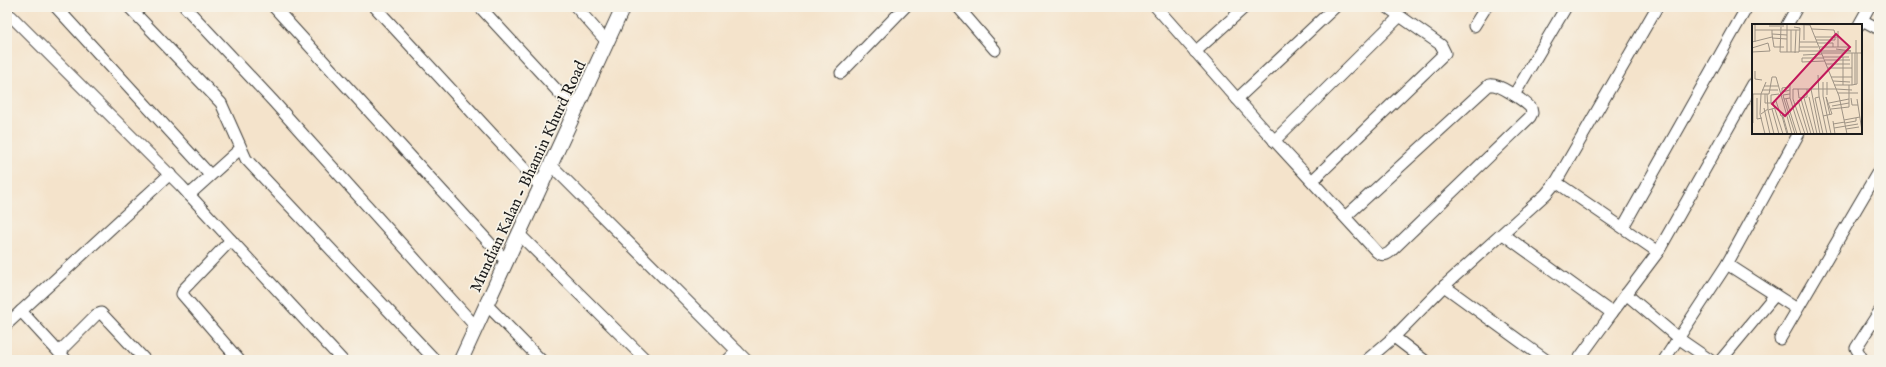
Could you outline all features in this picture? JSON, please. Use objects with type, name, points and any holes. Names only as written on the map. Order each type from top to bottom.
[{"type":"street","points":[[56,7],[210,176]]},
{"type":"street","points":[[129,7],[221,103],[246,160],[435,360]]},
{"type":"street","points":[[185,7],[278,107],[476,328]]},
{"type":"street","points":[[274,7],[506,261]]},
{"type":"street","points":[[375,7],[541,187]]},
{"type":"street","points":[[480,7],[576,111]]},
{"type":"street","points":[[576,7],[607,42]]},
{"type":"street","name":"Mundian Kalan - Bhamin Khurd Road","points":[[461,360],[623,7]]},
{"type":"street","points":[[840,73],[905,7]]},
{"type":"street","points":[[958,7],[995,50]]},
{"type":"street","points":[[1156,7],[1274,140],[1380,255],[1387,254],[1530,117],[1532,113],[1530,107],[1514,95],[1496,85],[1489,85],[1345,217]]},
{"type":"street","points":[[1195,52],[1244,7]]},
{"type":"street","points":[[1237,99],[1335,7]]},
{"type":"street","points":[[1312,181],[1444,55],[1445,50],[1442,45],[1388,7]]},
{"type":"street","points":[[1474,26],[1486,7]]},
{"type":"street","points":[[1514,95],[1566,7]]},
{"type":"street","points":[[1367,360],[1394,337],[1444,286],[1546,194],[1556,182],[1657,7]]},
{"type":"street","points":[[1624,227],[1747,7]]},
{"type":"street","points":[[1788,24],[1797,7]]},
{"type":"street","points":[[1869,7],[1860,23],[1879,29]]},
{"type":"street","points":[[11,16],[170,174],[342,360]]},
{"type":"street","points":[[1274,140],[1399,16]]},
{"type":"street","points":[[1578,360],[1658,252],[1752,86]]},
{"type":"street","points":[[1664,360],[1727,264],[1798,134]]},
{"type":"street","points":[[189,195],[240,149]]},
{"type":"street","points":[[551,165],[746,360]]},
{"type":"street","points":[[1780,339],[1879,170]]},
{"type":"street","points":[[7,324],[170,174]]},
{"type":"street","points":[[1556,182],[1624,227],[1658,252]]},
{"type":"street","points":[[519,234],[646,360]]},
{"type":"street","points":[[1503,234],[1612,314]]},
{"type":"street","points":[[231,240],[184,289],[182,294],[239,360]]},
{"type":"street","points":[[1727,264],[1797,309]]},
{"type":"street","points":[[1444,286],[1546,360]]},
{"type":"street","points":[[1626,294],[1678,338],[1710,360]]},
{"type":"street","points":[[1721,360],[1775,295]]},
{"type":"street","points":[[487,305],[541,360]]},
{"type":"street","points":[[21,311],[62,356],[96,315],[101,313],[145,360]]},
{"type":"street","points":[[1863,360],[1856,348],[1879,312]]},
{"type":"street","points":[[1394,337],[1424,360]]},
{"type":"street","points":[[728,360],[737,351]]}]
